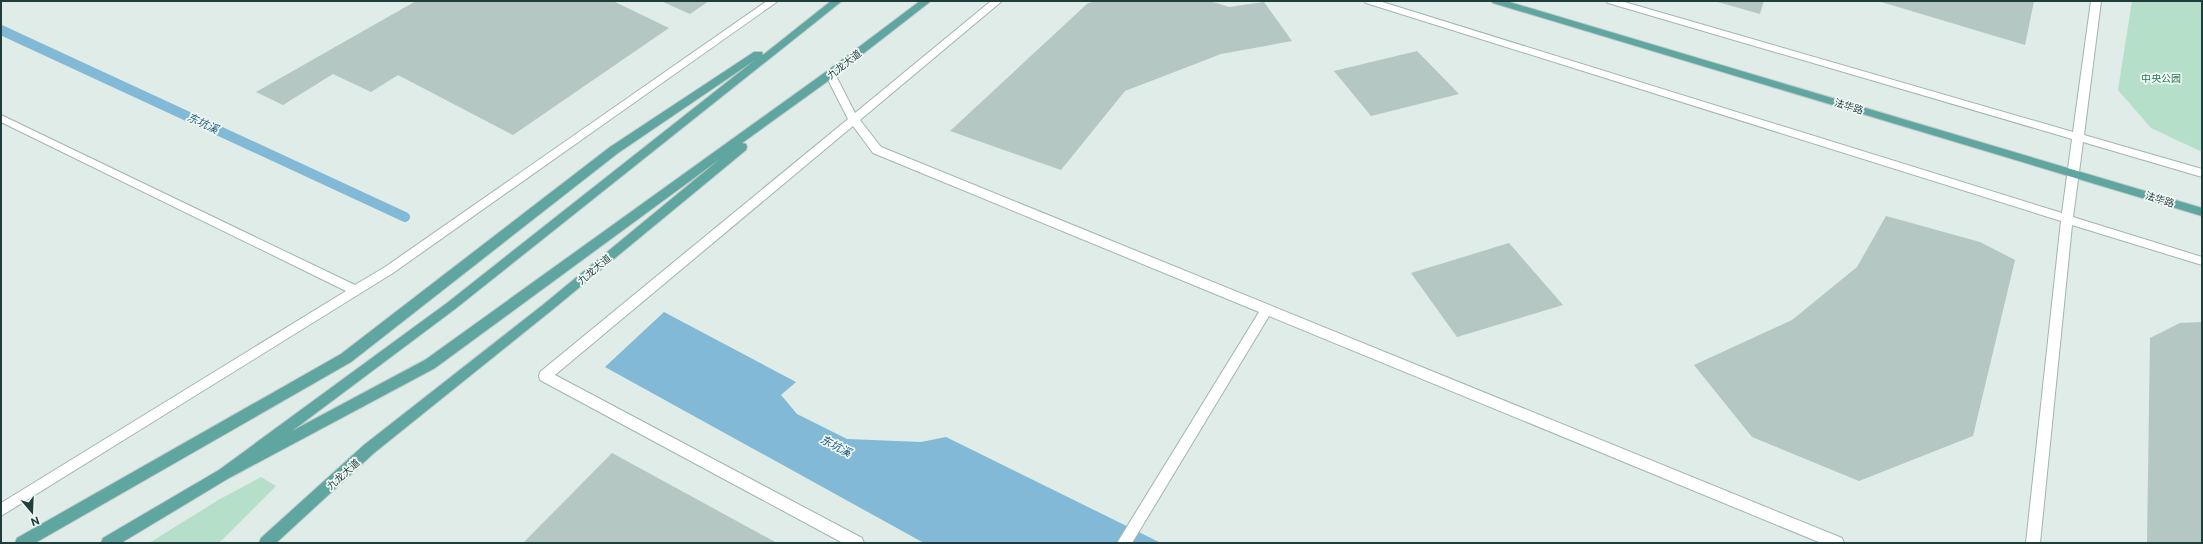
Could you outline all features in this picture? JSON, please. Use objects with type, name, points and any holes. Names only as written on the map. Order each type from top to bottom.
[{"type":"main road","name":"九龙大道","points":[[266,543],[369,449],[548,307],[830,74],[926,1]]},
{"type":"main road","name":"法华路","points":[[1496,1],[2202,212]]},
{"type":"main road","points":[[224,474],[451,306],[834,3]]},
{"type":"main road","points":[[22,543],[346,358],[614,150],[834,3]]},
{"type":"main road","points":[[108,543],[224,474],[430,364],[830,74]]},
{"type":"street","points":[[1,510],[389,270],[772,1]]},
{"type":"street","points":[[857,543],[545,376],[662,282],[853,119],[997,1]]},
{"type":"street","points":[[1369,1],[2202,261]]},
{"type":"street","points":[[1611,1],[2202,173]]},
{"type":"street","points":[[2033,543],[2067,219],[2096,1]]},
{"type":"street","points":[[830,74],[853,119],[877,150],[1266,311],[1837,543]]},
{"type":"street","points":[[1,118],[355,290]]},
{"type":"street","points":[[1124,543],[1266,311]]},
{"type":"green space","name":"中央公园","points":[[2132,1],[2202,1],[2202,152],[2151,128],[2118,90]]},
{"type":"green space","points":[[261,477],[276,486],[219,543],[149,543],[220,499]]},
{"type":"water","points":[[664,312],[796,382],[781,395],[797,414],[847,439],[921,442],[946,437],[1161,543],[924,543],[605,367]]},
{"type":"building","points":[[416,1],[613,1],[669,28],[513,135],[398,75],[371,92],[333,74],[283,105],[256,92]]},
{"type":"building","points":[[661,1],[709,1],[690,14]]},
{"type":"building","points":[[1097,1],[1210,1],[1229,7],[1264,2],[1292,41],[1221,54],[1125,91],[1061,170],[950,131],[1088,3]]},
{"type":"building","points":[[1714,1],[1764,1],[1760,14]]},
{"type":"building","points":[[1878,1],[2034,1],[2025,45]]},
{"type":"building","points":[[1417,51],[1459,94],[1371,116],[1334,71]]},
{"type":"building","points":[[1886,216],[1980,242],[2015,260],[1973,436],[1859,481],[1752,437],[1694,365],[1792,320],[1857,267]]},
{"type":"building","points":[[1509,243],[1563,305],[1457,337],[1411,273]]},
{"type":"building","points":[[2202,322],[2202,543],[2147,543],[2150,338],[2180,323]]},
{"type":"building","points":[[612,453],[777,543],[523,543]]},
{"type":"waterway","name":"东坑溪","points":[[1,30],[405,217]]}]
